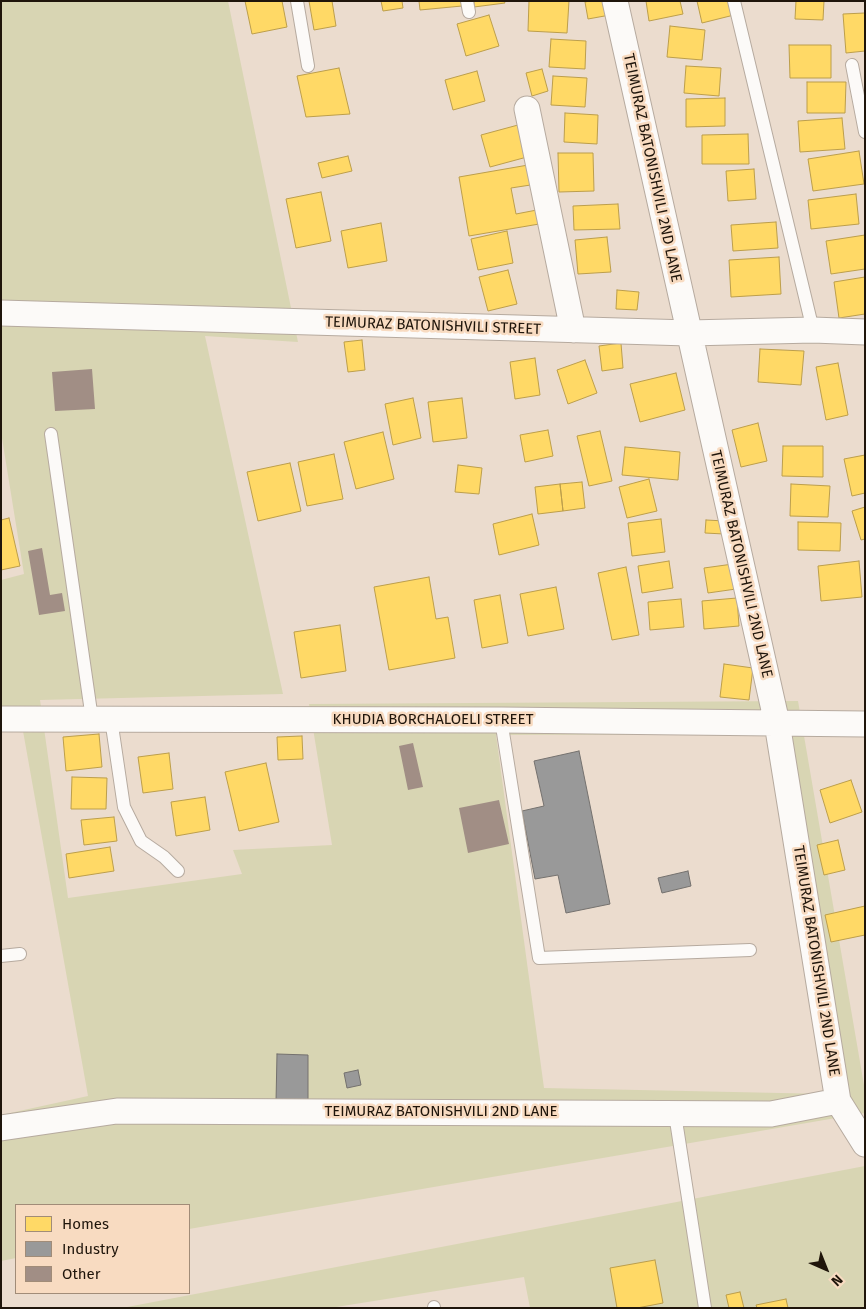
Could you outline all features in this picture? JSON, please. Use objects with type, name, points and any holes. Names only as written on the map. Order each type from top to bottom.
[{"type":"street","name":"TEIMURAZ BATONISHVILI 2ND LANE","points":[[1,1128],[117,1111],[771,1114],[838,1101],[777,723],[615,1]]},
{"type":"street","points":[[527,109],[573,330]]},
{"type":"street","name":"TEIMURAZ BATONISHVILI STREET","points":[[1,313],[688,333],[813,330],[865,332]]},
{"type":"street","name":"KHUDIA BORCHALOELI STREET","points":[[1,719],[501,720],[865,724]]},
{"type":"street","points":[[838,1101],[865,1144]]},
{"type":"lane","points":[[297,1],[308,66]]},
{"type":"lane","points":[[734,1],[813,330]]},
{"type":"lane","points":[[852,65],[865,132]]},
{"type":"lane","points":[[52,434],[102,719],[124,807],[140,841],[164,857],[178,870]]},
{"type":"lane","points":[[501,720],[539,958],[750,950]]},
{"type":"lane","points":[[1,956],[20,954]]},
{"type":"lane","points":[[675,1114],[704,1308]]},
{"type":"shaded area","points":[[1,1],[228,1],[298,342],[205,336],[283,694],[40,700],[68,898],[242,874],[233,850],[332,845],[309,704],[798,701],[865,1091],[865,1113],[190,1229],[190,1204],[15,1204],[15,1258],[1,1261],[1,1115],[88,1096],[23,731],[1,731],[1,580],[24,574],[1,432]],"holes":[[[770,734],[828,1094],[544,1088],[496,735]]]},
{"type":"shaded area","points":[[865,1166],[865,1308],[530,1308],[524,1277],[330,1308],[122,1308]]},
{"type":"building: Homes","points":[[245,1],[282,1],[287,27],[252,34]]},
{"type":"building: Homes","points":[[309,1],[332,1],[336,26],[314,30]]},
{"type":"building: Homes","points":[[381,1],[402,1],[403,8],[383,11]]},
{"type":"building: Homes","points":[[419,1],[461,1],[462,6],[420,10]]},
{"type":"building: Homes","points":[[474,1],[504,1],[505,3],[474,7]]},
{"type":"building: Homes","points":[[529,1],[569,1],[567,33],[528,31]]},
{"type":"building: Homes","points":[[608,1],[610,15],[588,19],[585,2]]},
{"type":"building: Homes","points":[[646,1],[680,1],[683,14],[649,21]]},
{"type":"building: Homes","points":[[697,1],[731,1],[734,15],[702,23]]},
{"type":"building: Homes","points":[[796,1],[824,1],[823,20],[795,19]]},
{"type":"building: Homes","points":[[865,13],[865,51],[846,53],[843,14]]},
{"type":"building: Homes","points":[[489,15],[499,46],[466,56],[457,24]]},
{"type":"building: Homes","points":[[670,26],[705,30],[702,60],[667,57]]},
{"type":"building: Homes","points":[[551,39],[586,41],[585,69],[549,67]]},
{"type":"building: Homes","points":[[789,45],[831,45],[831,78],[790,78]]},
{"type":"building: Homes","points":[[686,66],[721,68],[719,96],[684,93]]},
{"type":"building: Homes","points":[[339,68],[350,114],[306,117],[297,76]]},
{"type":"building: Homes","points":[[542,69],[548,91],[532,96],[526,73]]},
{"type":"building: Homes","points":[[477,71],[485,101],[453,110],[445,80]]},
{"type":"building: Homes","points":[[553,76],[587,78],[585,107],[551,105]]},
{"type":"building: Homes","points":[[807,82],[846,82],[845,113],[807,113]]},
{"type":"building: Homes","points":[[725,98],[725,126],[686,127],[686,99]]},
{"type":"building: Homes","points":[[565,113],[598,115],[597,144],[564,142]]},
{"type":"building: Homes","points":[[842,118],[845,149],[800,152],[798,121]]},
{"type":"building: Homes","points":[[518,125],[527,157],[490,167],[481,135]]},
{"type":"building: Homes","points":[[748,134],[749,164],[702,164],[702,135]]},
{"type":"building: Homes","points":[[859,151],[864,184],[813,191],[808,159]]},
{"type":"building: Homes","points":[[558,153],[593,153],[594,191],[559,192]]},
{"type":"building: Homes","points":[[348,156],[352,171],[322,178],[318,163]]},
{"type":"building: Homes","points":[[534,164],[537,184],[511,188],[516,214],[542,209],[545,223],[469,236],[459,177]]},
{"type":"building: Homes","points":[[754,169],[756,199],[728,201],[726,171]]},
{"type":"building: Homes","points":[[321,192],[331,241],[296,248],[286,199]]},
{"type":"building: Homes","points":[[856,194],[859,224],[811,229],[808,200]]},
{"type":"building: Homes","points":[[618,204],[620,229],[574,230],[573,206]]},
{"type":"building: Homes","points":[[776,222],[778,248],[733,251],[731,225]]},
{"type":"building: Homes","points":[[381,223],[387,261],[348,268],[341,231]]},
{"type":"building: Homes","points":[[507,231],[513,263],[478,270],[471,239]]},
{"type":"building: Homes","points":[[865,235],[865,269],[831,274],[826,241]]},
{"type":"building: Homes","points":[[607,237],[611,272],[578,274],[575,240]]},
{"type":"building: Homes","points":[[779,257],[781,294],[731,297],[729,260]]},
{"type":"building: Homes","points":[[508,270],[517,304],[488,311],[479,277]]},
{"type":"building: Homes","points":[[865,277],[865,314],[839,318],[834,282]]},
{"type":"building: Homes","points":[[617,290],[639,292],[637,310],[616,309]]},
{"type":"building: Homes","points":[[362,340],[365,370],[348,372],[344,342]]},
{"type":"building: Homes","points":[[621,343],[623,368],[602,371],[599,346]]},
{"type":"building: Homes","points":[[760,349],[804,351],[801,385],[758,382]]},
{"type":"building: Homes","points":[[535,358],[540,395],[515,399],[510,362]]},
{"type":"building: Homes","points":[[585,360],[597,393],[568,404],[557,370]]},
{"type":"building: Homes","points":[[838,363],[848,415],[826,420],[816,367]]},
{"type":"building: Homes","points":[[676,373],[685,410],[640,422],[630,384]]},
{"type":"building: Homes","points":[[413,398],[421,438],[393,445],[385,404]]},
{"type":"building: Homes","points":[[462,398],[467,438],[433,442],[428,402]]},
{"type":"building: Homes","points":[[758,423],[767,461],[741,467],[732,430]]},
{"type":"building: Homes","points":[[548,430],[553,456],[525,462],[520,435]]},
{"type":"building: Homes","points":[[600,431],[612,481],[589,486],[577,436]]},
{"type":"building: Homes","points":[[383,432],[394,479],[356,489],[344,442]]},
{"type":"building: Homes","points":[[783,446],[823,446],[823,477],[782,476]]},
{"type":"building: Homes","points":[[625,447],[680,452],[678,480],[622,475]]},
{"type":"building: Homes","points":[[334,454],[343,499],[307,506],[298,462]]},
{"type":"building: Homes","points":[[865,455],[865,493],[852,496],[844,459]]},
{"type":"building: Homes","points":[[290,463],[301,511],[258,521],[247,472]]},
{"type":"building: Homes","points":[[458,465],[482,468],[479,494],[455,492]]},
{"type":"building: Homes","points":[[649,479],[657,511],[627,518],[619,487]]},
{"type":"building: Homes","points":[[582,482],[585,508],[563,511],[560,484]]},
{"type":"building: Homes","points":[[560,484],[563,511],[538,514],[535,487]]},
{"type":"building: Homes","points":[[791,484],[830,486],[828,517],[790,516]]},
{"type":"building: Homes","points":[[865,507],[865,539],[861,540],[852,511]]},
{"type":"building: Homes","points":[[532,514],[539,545],[499,555],[493,524]]},
{"type":"building: Homes","points":[[9,518],[20,566],[1,570],[1,520]]},
{"type":"building: Homes","points":[[661,519],[665,552],[632,556],[628,523]]},
{"type":"building: Homes","points":[[706,520],[725,521],[724,534],[705,533]]},
{"type":"building: Homes","points":[[798,522],[841,523],[840,551],[798,550]]},
{"type":"building: Homes","points":[[669,561],[673,588],[642,593],[638,566]]},
{"type":"building: Homes","points":[[859,561],[862,597],[821,601],[818,566]]},
{"type":"building: Homes","points":[[733,564],[736,589],[708,593],[704,568]]},
{"type":"building: Homes","points":[[626,567],[639,635],[612,640],[598,573]]},
{"type":"building: Homes","points":[[429,577],[436,619],[448,617],[455,658],[389,670],[374,587]]},
{"type":"building: Homes","points":[[556,587],[564,629],[528,636],[520,594]]},
{"type":"building: Homes","points":[[500,595],[508,643],[482,648],[474,600]]},
{"type":"building: Homes","points":[[737,598],[739,626],[704,629],[702,601]]},
{"type":"building: Homes","points":[[681,599],[684,627],[650,630],[648,602]]},
{"type":"building: Homes","points":[[340,625],[346,671],[301,678],[294,632]]},
{"type":"building: Homes","points":[[724,664],[753,668],[749,700],[720,697]]},
{"type":"building: Homes","points":[[99,734],[102,767],[66,771],[63,737]]},
{"type":"building: Homes","points":[[302,736],[303,759],[278,760],[277,737]]},
{"type":"building: Homes","points":[[169,753],[173,789],[143,793],[138,757]]},
{"type":"building: Homes","points":[[266,763],[279,822],[239,831],[225,772]]},
{"type":"building: Homes","points":[[72,777],[107,778],[106,809],[71,809]]},
{"type":"building: Homes","points":[[851,780],[862,812],[830,823],[820,790]]},
{"type":"building: Homes","points":[[205,797],[210,830],[176,836],[171,802]]},
{"type":"building: Homes","points":[[114,817],[117,841],[84,845],[81,820]]},
{"type":"building: Homes","points":[[838,840],[845,870],[824,875],[817,845]]},
{"type":"building: Homes","points":[[110,847],[114,871],[69,878],[66,854]]},
{"type":"building: Homes","points":[[865,906],[865,935],[831,942],[825,915]]},
{"type":"building: Homes","points":[[655,1260],[663,1303],[637,1308],[617,1308],[610,1268]]},
{"type":"building: Homes","points":[[740,1292],[744,1308],[729,1308],[726,1295]]},
{"type":"building: Homes","points":[[786,1299],[788,1308],[757,1308],[756,1305]]},
{"type":"building: Industry","points":[[579,751],[610,904],[566,913],[558,875],[535,879],[522,811],[544,806],[534,761]]},
{"type":"building: Industry","points":[[688,871],[691,886],[662,893],[658,878]]},
{"type":"building: Industry","points":[[277,1054],[308,1055],[308,1103],[276,1102]]},
{"type":"building: Industry","points":[[358,1070],[361,1085],[347,1088],[344,1073]]},
{"type":"building: Other","points":[[92,369],[95,409],[55,411],[52,372]]},
{"type":"building: Other","points":[[42,548],[50,595],[62,593],[65,611],[39,615],[28,551]]},
{"type":"building: Other","points":[[413,743],[423,787],[408,790],[399,746]]},
{"type":"building: Other","points":[[499,800],[509,844],[468,853],[459,808]]}]
